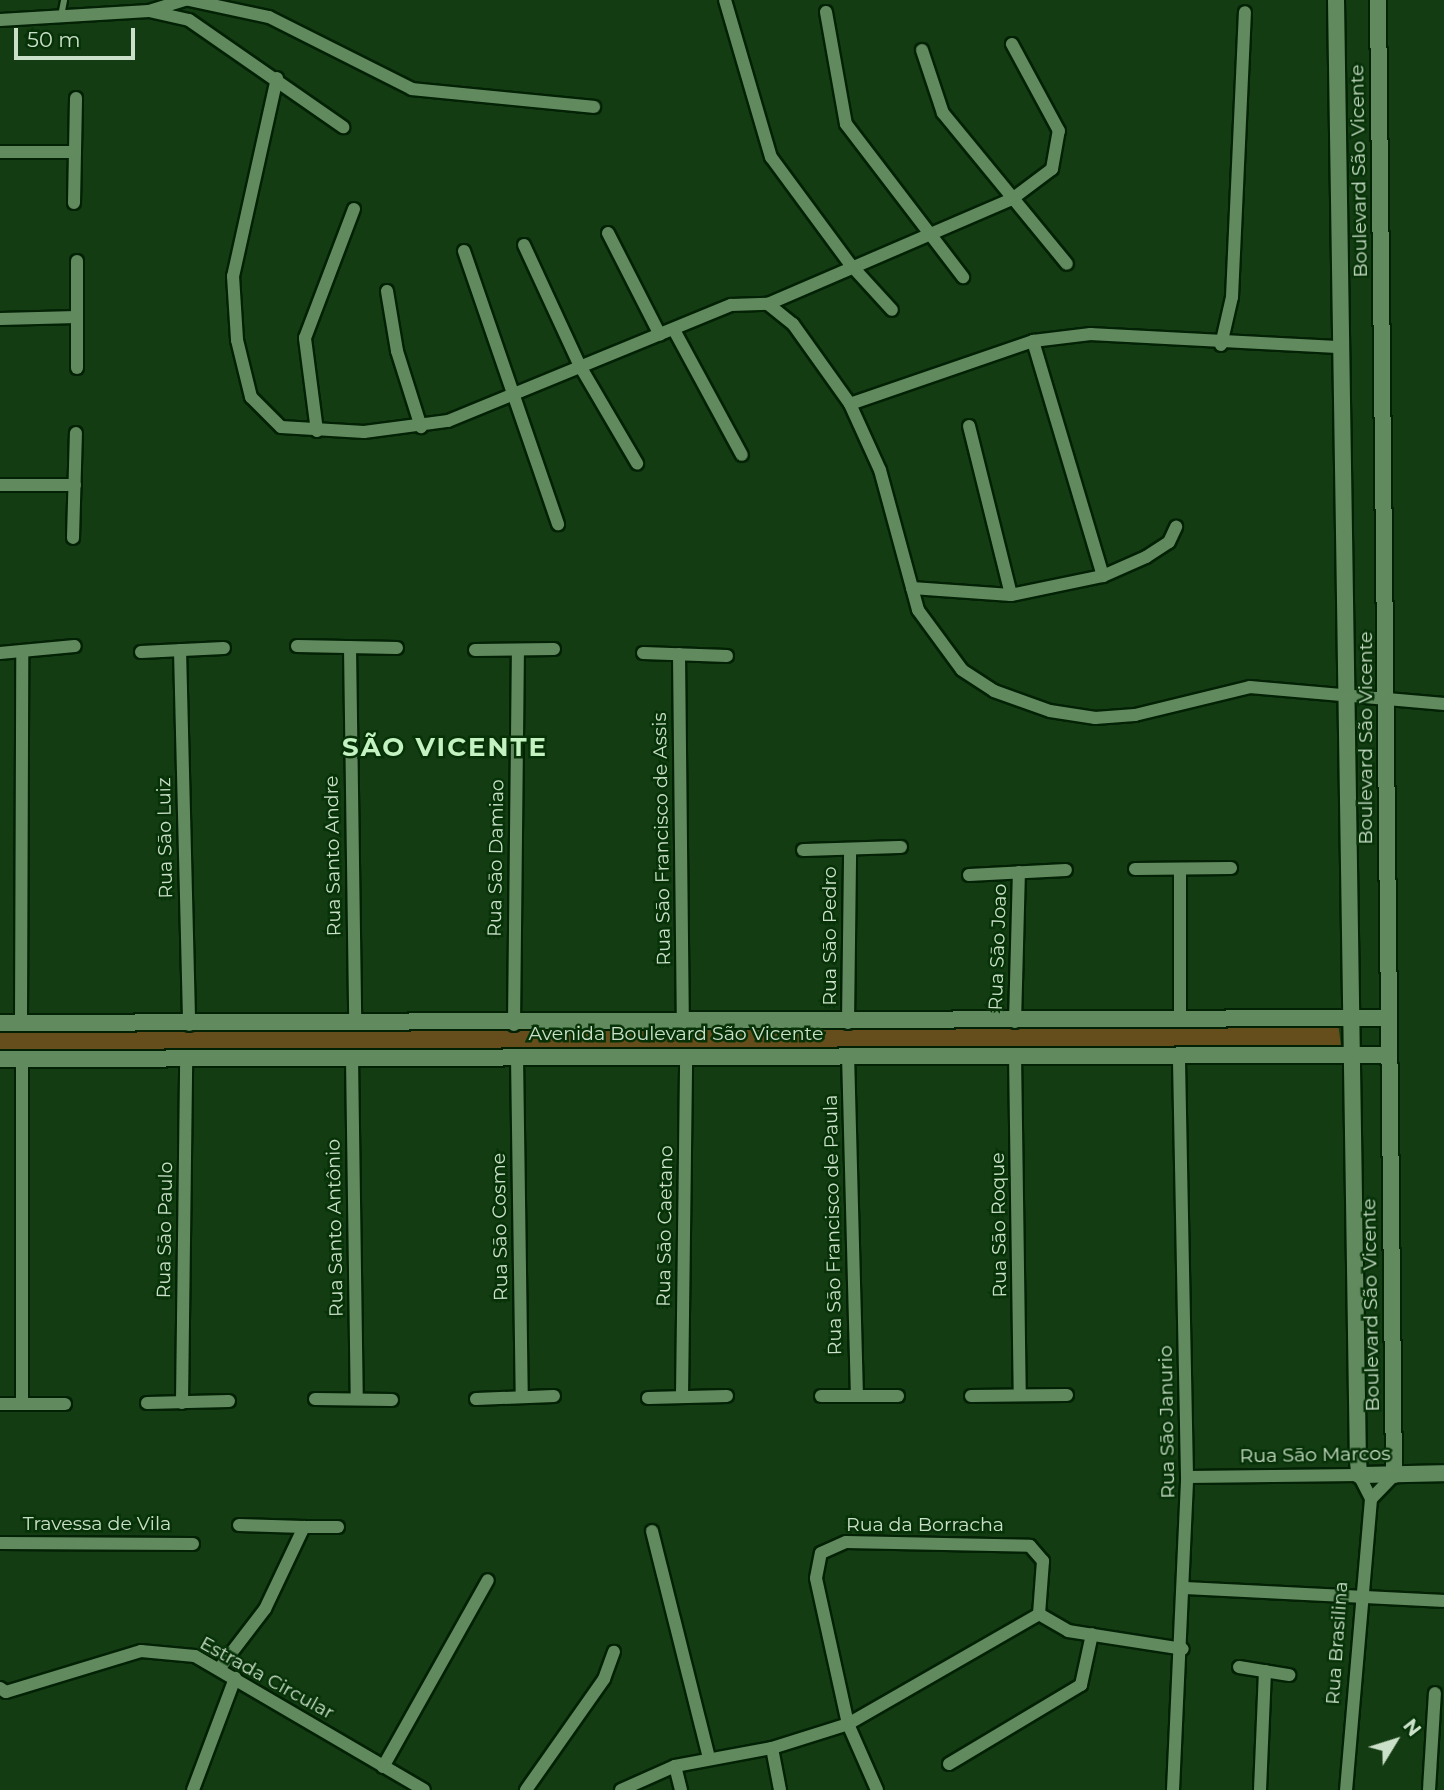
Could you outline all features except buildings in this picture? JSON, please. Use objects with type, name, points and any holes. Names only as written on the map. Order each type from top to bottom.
[{"type":"street","points":[[0,20],[60,21],[149,10],[164,1],[188,0],[269,17],[412,89],[594,107]]},
{"type":"street","points":[[725,0],[771,157],[850,264],[892,310]]},
{"type":"street","name":"Boulevard São Vicente","points":[[1336,0],[1359,1475]]},
{"type":"street","name":"Boulevard São Vicente","points":[[1378,0],[1388,698],[1388,1055],[1394,1475]]},
{"type":"street","points":[[149,10],[207,29],[343,127]]},
{"type":"street","points":[[826,12],[846,124],[963,277]]},
{"type":"street","points":[[1220,345],[1232,297],[1245,12]]},
{"type":"street","points":[[277,78],[233,275],[236,329],[251,397],[264,416],[281,427],[317,431],[421,427],[513,394],[731,305],[768,304],[850,264],[1012,199],[1052,169],[1060,149],[1052,113],[1012,44]]},
{"type":"street","points":[[922,50],[943,113],[1067,264]]},
{"type":"street","points":[[74,203],[76,98]]},
{"type":"street","points":[[0,152],[75,152]]},
{"type":"street","points":[[317,431],[305,338],[354,209]]},
{"type":"street","points":[[608,233],[660,335]]},
{"type":"street","points":[[524,245],[580,366],[637,463]]},
{"type":"street","points":[[464,251],[558,524]]},
{"type":"street","points":[[77,261],[77,368]]},
{"type":"street","points":[[387,291],[397,351],[421,427]]},
{"type":"street","points":[[768,304],[793,324],[850,404],[880,470],[918,610],[962,670],[994,691],[1049,711],[1135,715],[1250,687],[1444,704]]},
{"type":"street","points":[[0,319],[77,317]]},
{"type":"street","points":[[674,330],[742,455]]},
{"type":"street","points":[[850,404],[1033,341],[1091,334],[1220,345],[1340,347]]},
{"type":"street","points":[[1033,341],[1103,576]]},
{"type":"street","points":[[969,426],[1011,595]]},
{"type":"street","points":[[73,538],[76,433]]},
{"type":"street","points":[[0,485],[75,485]]},
{"type":"street","points":[[912,588],[1011,595],[1103,576],[1157,550],[1176,527]]},
{"type":"street","points":[[0,653],[75,646]]},
{"type":"street","points":[[298,646],[397,648]]},
{"type":"street","name":"Rua Santo Andre","points":[[350,647],[355,1023]]},
{"type":"street","points":[[141,652],[223,648]]},
{"type":"street","points":[[475,650],[554,649]]},
{"type":"street","name":"Rua Sāo Luiz","points":[[180,650],[189,1025]]},
{"type":"street","name":"Rua Sāo Damiao","points":[[514,1025],[518,650]]},
{"type":"street","points":[[22,651],[22,1023]]},
{"type":"street","points":[[643,653],[727,656]]},
{"type":"street","name":"Rua Sāo Francisco de Assis","points":[[679,654],[683,1023]]},
{"type":"street","points":[[803,850],[901,848]]},
{"type":"street","name":"Rua Sāo Pedro","points":[[848,1023],[850,849]]},
{"type":"street","points":[[1135,869],[1231,868]]},
{"type":"street","points":[[1180,869],[1180,1021]]},
{"type":"street","points":[[969,875],[1066,870]]},
{"type":"street","name":"Rua Sāo Joao","points":[[1015,1022],[1019,872]]},
{"type":"street","name":"Avenida Boulevard São Vicente","points":[[0,1023],[514,1025],[1388,1018]]},
{"type":"street","name":"Avenida Boulevard São Vicente","points":[[0,1059],[1179,1053],[1388,1055]]},
{"type":"street","name":"Rua Sāo Janurio","points":[[1173,1790],[1186,1588],[1187,1478],[1179,1053]]},
{"type":"street","name":"Rua Sāo Francisco de Paula","points":[[848,1054],[857,1396]]},
{"type":"street","name":"Rua Sāo Roque","points":[[1015,1054],[1020,1395]]},
{"type":"street","name":"Rua Sāo Caetano","points":[[682,1397],[686,1055]]},
{"type":"street","name":"Rua Sāo Cosme","points":[[517,1056],[522,1397]]},
{"type":"street","name":"Rua Santo Antônio","points":[[352,1057],[357,1399]]},
{"type":"street","points":[[22,1059],[22,1404]]},
{"type":"street","name":"Rua Sāo Paulo","points":[[182,1403],[186,1059]]},
{"type":"street","points":[[971,1396],[1067,1395]]},
{"type":"street","points":[[476,1399],[554,1396]]},
{"type":"street","points":[[648,1398],[727,1396]]},
{"type":"street","points":[[821,1396],[898,1396]]},
{"type":"street","points":[[315,1399],[392,1400]]},
{"type":"street","points":[[147,1403],[229,1401]]},
{"type":"street","points":[[0,1404],[65,1404]]},
{"type":"street","name":"Rua Sāo Marcos","points":[[1187,1478],[1444,1473]]},
{"type":"street","points":[[1359,1475],[1371,1499],[1394,1475]]},
{"type":"street","name":"Rua Brasilina","points":[[1346,1790],[1360,1595],[1371,1499]]},
{"type":"street","points":[[239,1525],[338,1527]]},
{"type":"street","points":[[219,1669],[265,1609],[304,1527]]},
{"type":"street","points":[[652,1531],[709,1758]]},
{"type":"street","name":"Travessa de Vila","points":[[0,1543],[193,1544]]},
{"type":"street","name":"Rua da Borracha","points":[[848,1724],[816,1578],[815,1564],[832,1546],[1030,1546],[1043,1561],[1038,1614]]},
{"type":"street","points":[[383,1767],[488,1580]]},
{"type":"street","points":[[1186,1588],[1444,1601]]},
{"type":"street","points":[[621,1790],[675,1766],[772,1748],[848,1724],[1038,1614],[1056,1627],[1183,1649]]},
{"type":"street","points":[[949,1764],[1080,1685],[1092,1634]]},
{"type":"street","name":"Estrada Circular","points":[[2,1692],[141,1651],[195,1656],[424,1790]]},
{"type":"street","points":[[526,1790],[604,1679],[614,1652]]},
{"type":"street","points":[[1239,1667],[1289,1675]]},
{"type":"street","points":[[1260,1790],[1265,1671]]},
{"type":"street","points":[[192,1790],[235,1678]]},
{"type":"street","points":[[1429,1790],[1435,1693]]},
{"type":"street","points":[[848,1724],[877,1790]]},
{"type":"street","points":[[772,1748],[780,1790]]},
{"type":"street","points":[[675,1766],[681,1790]]},
{"type":"lane","points":[[60,21],[64,0]]},
{"type":"shaded area","points":[[1338,1023],[1341,1046],[0,1056],[0,1026]]},
{"type":"district","name":"SÃO VICENTE","points":[[445,748]]}]
